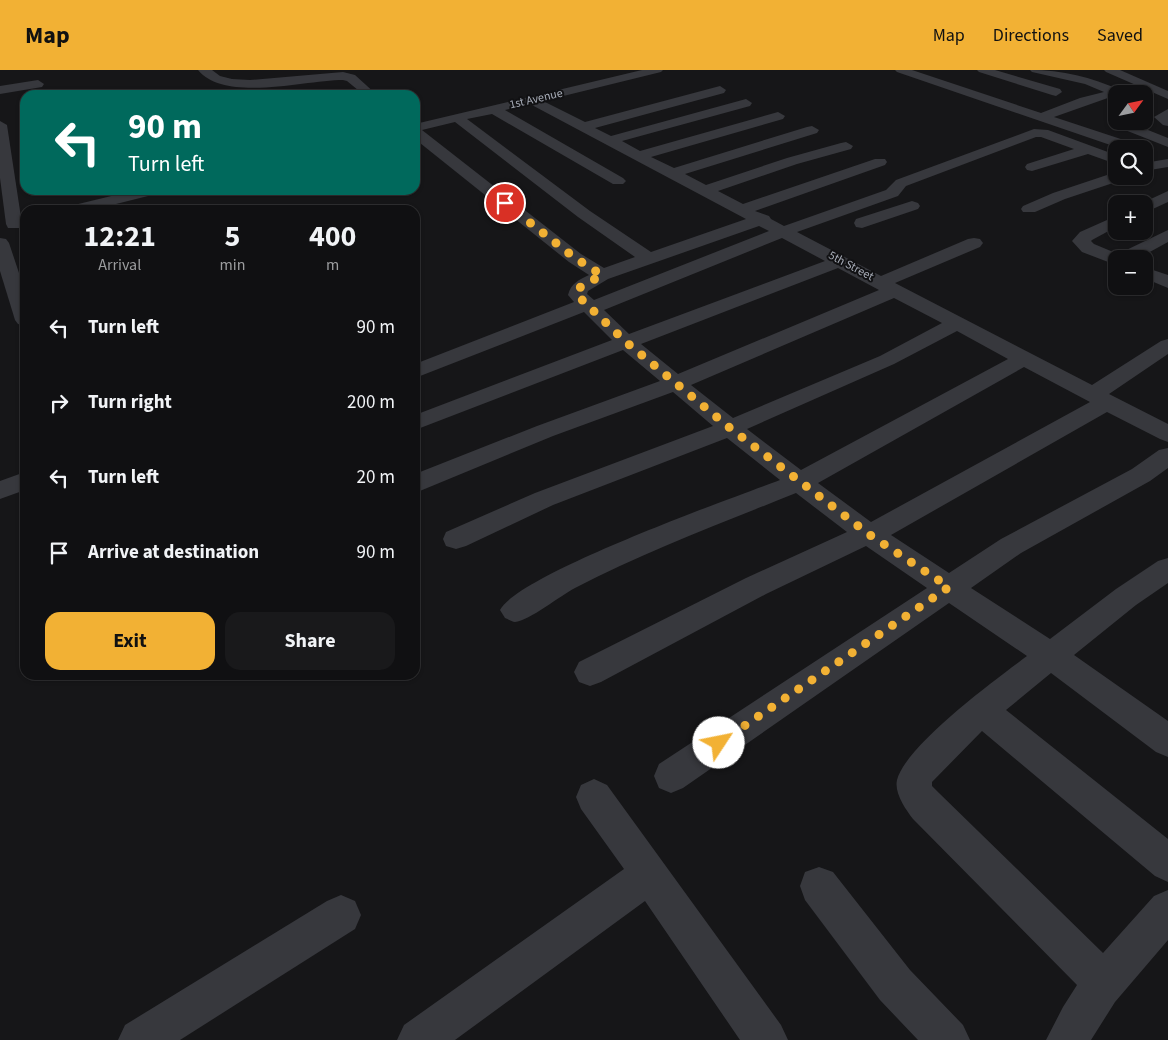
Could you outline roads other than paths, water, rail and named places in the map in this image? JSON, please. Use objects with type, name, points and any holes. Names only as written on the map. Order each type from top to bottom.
[{"type":"street","points":[[0,90],[39,90],[36,70]]},
{"type":"street","points":[[204,70],[210,76],[234,83],[343,76],[351,78],[365,90]]},
{"type":"street","name":"1st Avenue","points":[[420,127],[657,70]]},
{"type":"street","points":[[901,70],[1110,140]]},
{"type":"street","points":[[1036,70],[1088,81],[1116,93],[1084,101],[1042,117]]},
{"type":"street","points":[[1110,70],[1164,91]]},
{"type":"street","points":[[1126,77],[1141,72]]},
{"type":"street","points":[[980,76],[1084,101],[1103,108]]},
{"type":"street","points":[[980,76],[1044,102],[1086,116]]},
{"type":"street","points":[[586,126],[720,90]]},
{"type":"street","name":"5th Street","points":[[532,100],[586,126],[1168,434]]},
{"type":"street","points":[[611,140],[746,103]]},
{"type":"street","points":[[558,112],[577,107]]},
{"type":"street","points":[[493,109],[618,181]]},
{"type":"street","points":[[640,155],[778,116]]},
{"type":"street","points":[[457,118],[584,214],[649,259]]},
{"type":"street","points":[[1104,123],[1108,123]]},
{"type":"street","points":[[0,125],[7,142],[13,224]]},
{"type":"street","points":[[674,173],[812,130]]},
{"type":"street","points":[[1141,130],[1168,142]]},
{"type":"street","points":[[420,370],[785,231],[870,202],[892,193],[900,183],[1034,133],[1043,133],[1108,157]]},
{"type":"street","points":[[420,136],[575,258],[602,275]]},
{"type":"street","points":[[706,190],[792,161],[846,146]]},
{"type":"street","points":[[1032,168],[1087,150]]},
{"type":"street","points":[[1153,155],[1168,162]]},
{"type":"street","points":[[880,162],[649,259],[602,275],[579,288],[577,295],[626,342],[799,482],[870,535],[1050,655],[1168,741]]},
{"type":"street","points":[[1153,165],[1168,162]]},
{"type":"street","points":[[1029,209],[1060,196],[1108,180]]},
{"type":"street","points":[[72,205],[120,195]]},
{"type":"street","points":[[1153,204],[1168,196]]},
{"type":"street","points":[[850,227],[912,206]]},
{"type":"street","points":[[1108,225],[1080,241],[1088,248],[1108,257]]},
{"type":"street","points":[[1140,250],[1168,235]]},
{"type":"street","points":[[806,242],[824,236]]},
{"type":"street","points":[[0,243],[20,305]]},
{"type":"street","points":[[420,482],[545,431],[676,383],[889,286],[974,243]]},
{"type":"street","points":[[420,421],[841,261]]},
{"type":"street","points":[[1153,276],[1168,282]]},
{"type":"street","points":[[456,539],[544,500],[730,428],[887,360],[958,323]]},
{"type":"street","points":[[590,672],[756,586],[850,541],[870,535],[1063,428],[1168,345]]},
{"type":"street","points":[[515,610],[563,581],[598,564],[659,537],[799,482],[1025,358]]},
{"type":"street","points":[[671,776],[1011,546],[1142,475],[1168,456]]},
{"type":"street","points":[[0,490],[20,483]]},
{"type":"street","points":[[1104,983],[926,806],[915,790],[914,780],[920,770],[981,710],[1126,597],[1168,569]]},
{"type":"street","points":[[981,710],[1168,863]]},
{"type":"street","points":[[594,797],[766,1040]]},
{"type":"street","points":[[419,1040],[650,874]]},
{"type":"street","points":[[819,886],[895,985],[948,1040]]},
{"type":"street","points":[[1068,1040],[1080,1015],[1104,983],[1168,910]]},
{"type":"street","points":[[140,1040],[341,915]]}]
